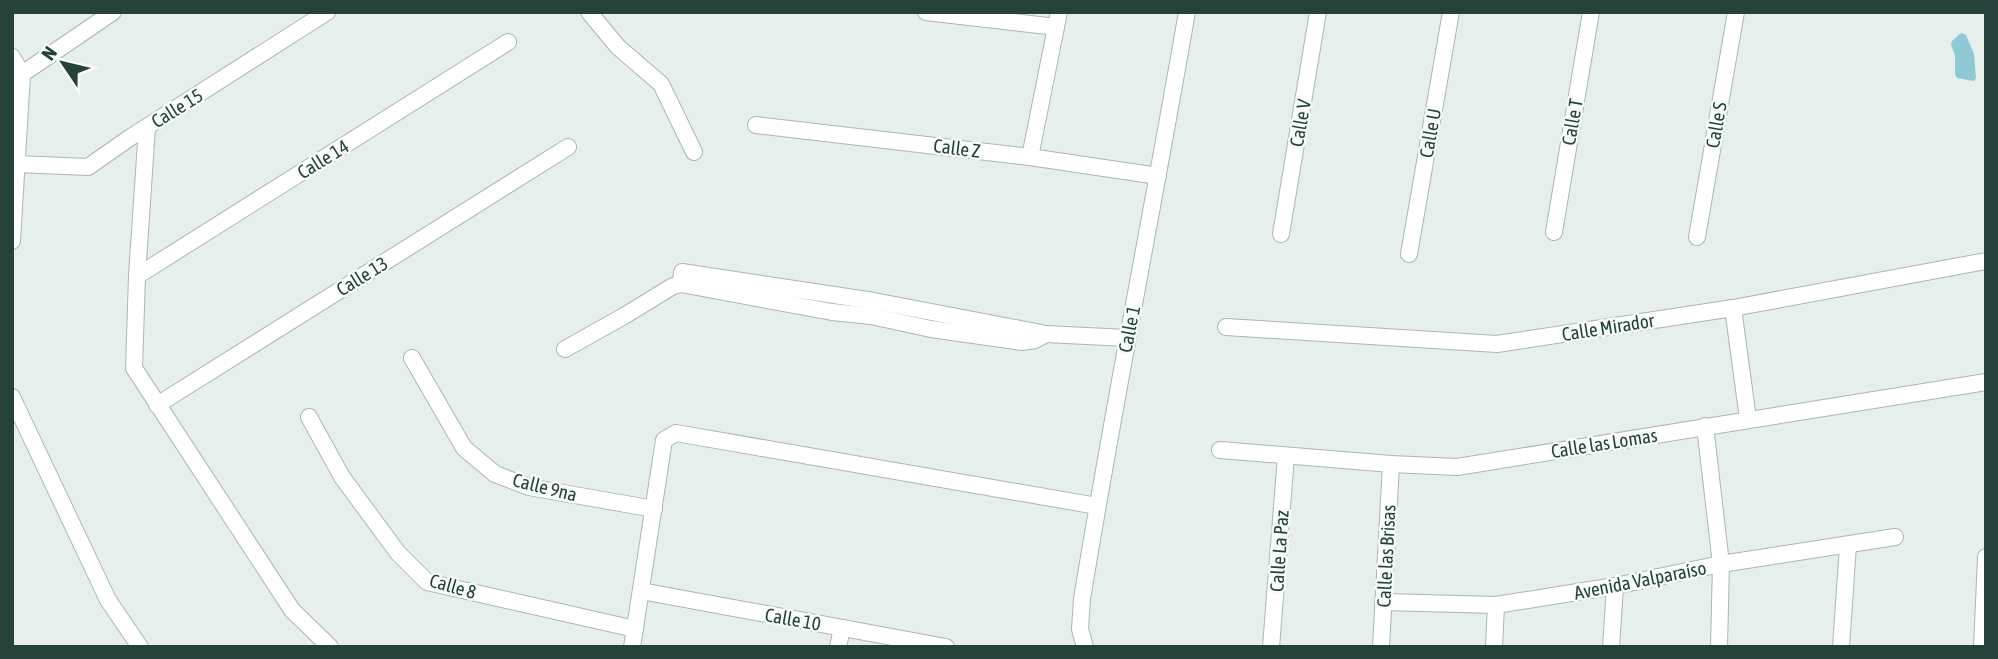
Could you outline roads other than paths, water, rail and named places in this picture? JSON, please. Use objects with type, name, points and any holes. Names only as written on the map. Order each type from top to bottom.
[{"type":"street","points":[[22,74],[113,12]]},
{"type":"street","name":"Calle 15","points":[[17,164],[88,167],[327,12]]},
{"type":"street","points":[[589,12],[618,47],[661,84],[694,152]]},
{"type":"street","points":[[926,12],[1057,20],[1030,157]]},
{"type":"street","name":"Calle 1","points":[[1085,647],[1080,629],[1082,599],[1187,12]]},
{"type":"street","name":"Calle V","points":[[1281,234],[1318,12]]},
{"type":"street","name":"Calle U","points":[[1409,254],[1451,12]]},
{"type":"street","name":"Calle T","points":[[1554,232],[1591,12]]},
{"type":"street","name":"Calle S","points":[[1697,237],[1735,12]]},
{"type":"street","name":"Calle 14","points":[[137,276],[508,42]]},
{"type":"street","points":[[12,57],[22,74],[12,241]]},
{"type":"street","name":"Calle Z","points":[[756,125],[1030,157],[1158,176]]},
{"type":"street","points":[[147,127],[134,368],[292,610],[330,647]]},
{"type":"street","name":"Calle 13","points":[[157,405],[568,146]]},
{"type":"street","name":"Calle Mirador","points":[[1226,327],[1497,344],[1733,307],[1986,261]]},
{"type":"street","points":[[565,349],[673,286],[681,284],[777,303],[934,312],[971,326]]},
{"type":"street","points":[[1733,307],[1748,419]]},
{"type":"street","points":[[872,308],[931,329],[971,326],[1046,334],[1127,338]]},
{"type":"street","points":[[931,329],[934,312]]},
{"type":"street","name":"Calle 9na","points":[[412,358],[464,448],[495,474],[529,487],[654,509]]},
{"type":"street","name":"Calle las Lomas","points":[[1220,450],[1457,467],[1986,382]]},
{"type":"street","points":[[12,397],[108,600],[140,647]]},
{"type":"street","name":"Calle 8","points":[[309,416],[342,477],[398,553],[427,582],[635,629]]},
{"type":"street","points":[[1705,426],[1721,564],[1719,647]]},
{"type":"street","points":[[632,647],[664,440],[676,433],[1097,506]]},
{"type":"street","name":"Calle La Paz","points":[[1271,647],[1286,456]]},
{"type":"street","name":"Calle las Brisas","points":[[1381,647],[1391,464]]},
{"type":"street","name":"Avenida Valparaíso","points":[[1384,602],[1496,606],[1615,586],[1721,564],[1895,537]]},
{"type":"street","points":[[1842,647],[1848,545]]},
{"type":"street","points":[[1982,647],[1986,557]]},
{"type":"street","points":[[1611,647],[1615,586]]},
{"type":"street","name":"Calle 10","points":[[641,591],[946,647]]},
{"type":"street","points":[[1494,647],[1496,606]]},
{"type":"street","points":[[838,647],[842,628]]},
{"type":"water","points":[[1961,33],[1966,35],[1974,54],[1974,81],[1957,78],[1955,74],[1955,55],[1951,45]]}]
